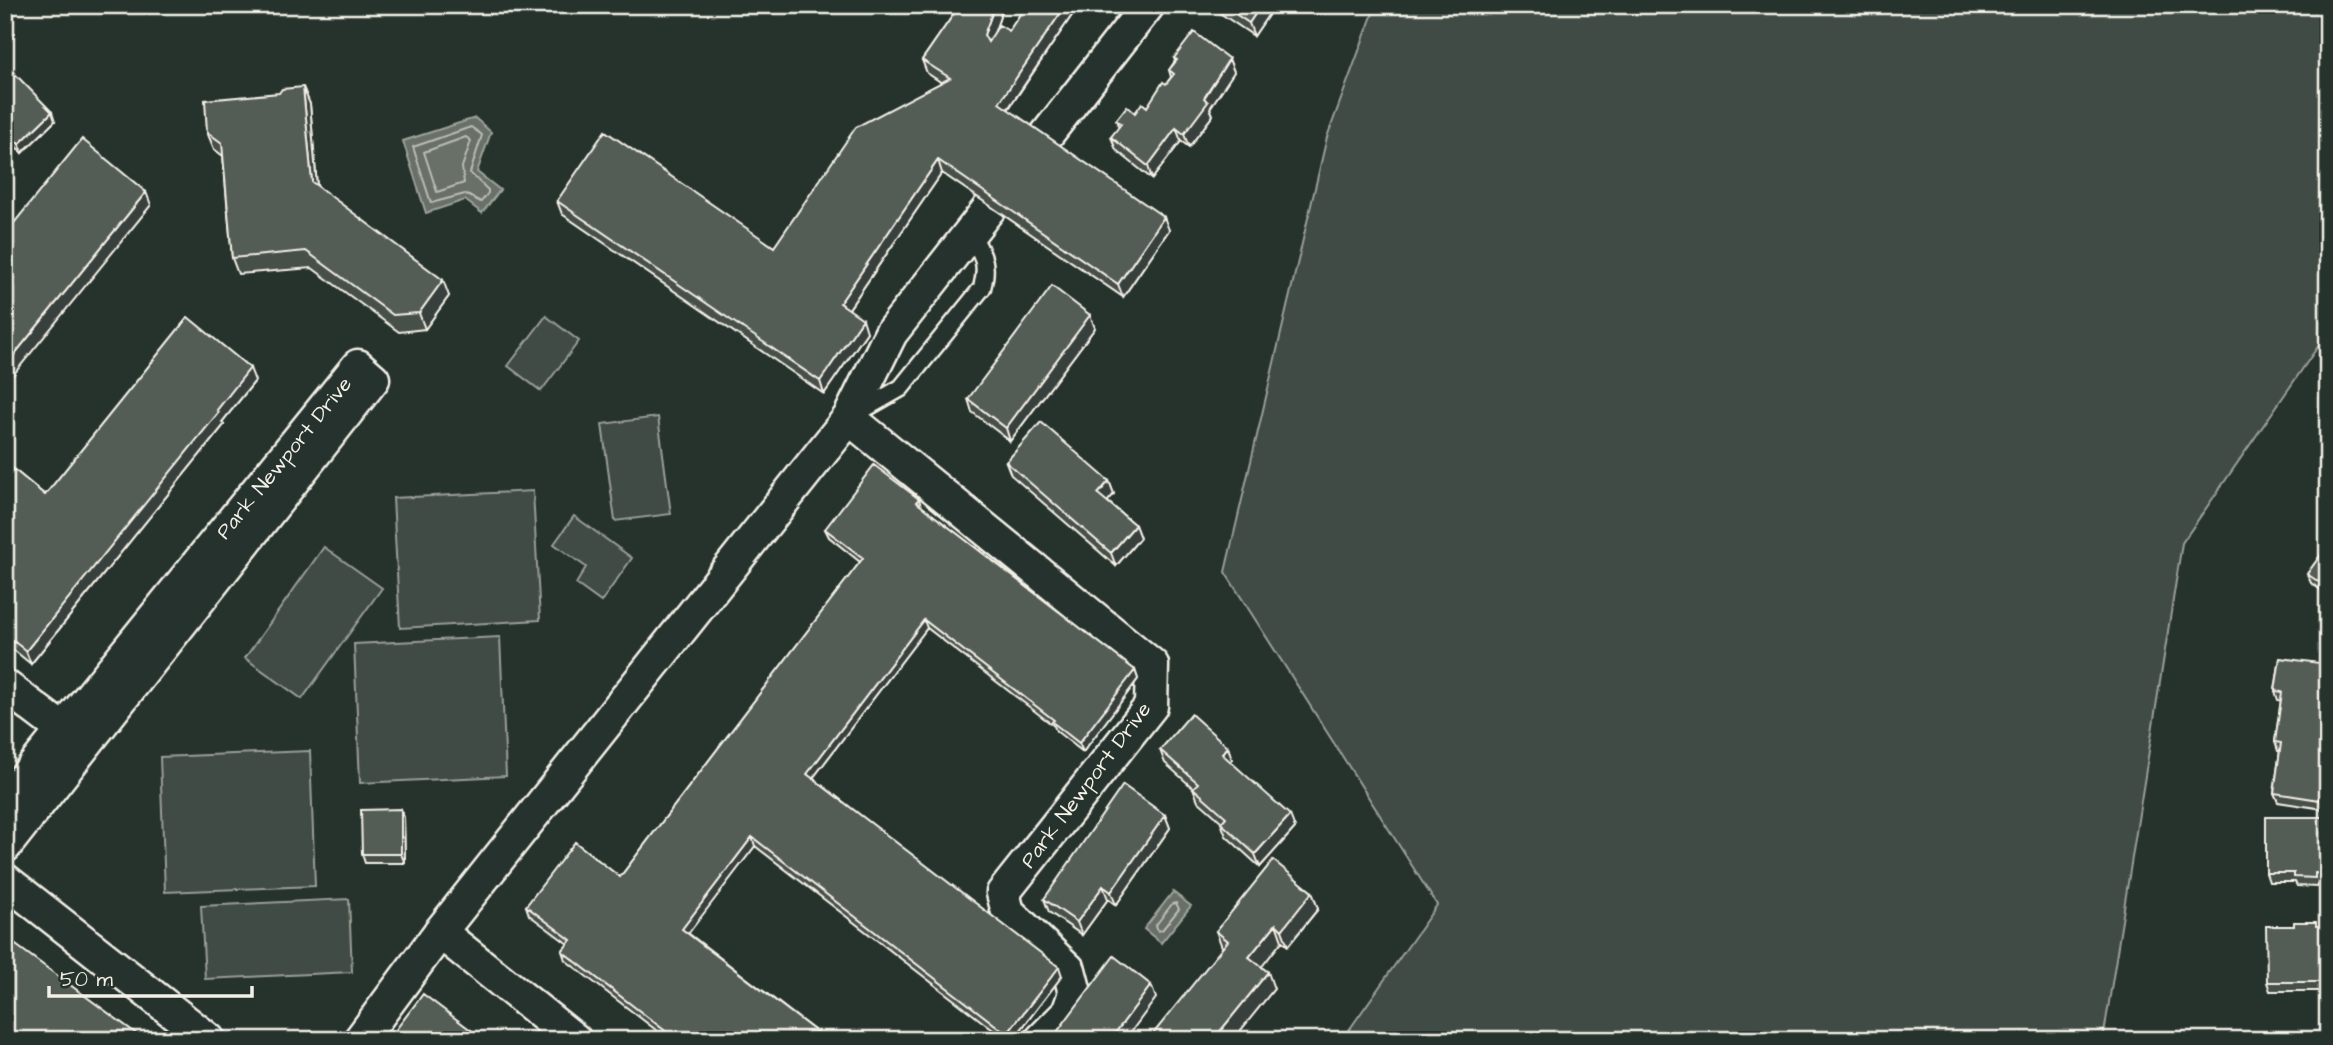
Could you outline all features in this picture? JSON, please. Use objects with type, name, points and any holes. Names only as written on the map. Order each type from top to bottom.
[{"type":"street","points":[[1041,142],[1148,5]]},
{"type":"street","points":[[360,1040],[440,932],[849,418],[891,333],[991,206]]},
{"type":"street","name":"Park Newport Drive","points":[[5,802],[74,739],[373,379],[358,366],[74,739],[5,846]]},
{"type":"street","name":"Park Newport Drive","points":[[849,418],[1152,665],[1151,706],[1003,893],[1008,912],[1069,970],[1075,993],[1068,1013],[1041,1040]]},
{"type":"street","points":[[5,685],[74,739]]},
{"type":"street","points":[[5,880],[209,1040]]},
{"type":"street","points":[[440,932],[575,1040]]},
{"type":"lane","points":[[849,418],[901,388],[982,288],[986,273],[984,259],[971,233]]},
{"type":"shaded area","points":[[1376,5],[2328,5],[2328,332],[2182,543],[2103,1040],[1342,1040],[1437,905],[1225,572],[1327,137]]},
{"type":"shaded area","points":[[546,316],[579,341],[541,391],[508,366]]},
{"type":"shaded area","points":[[658,417],[671,514],[615,521],[602,424]]},
{"type":"shaded area","points":[[533,491],[540,620],[400,628],[393,498]]},
{"type":"shaded area","points":[[574,516],[632,558],[601,602],[576,584],[586,567],[554,544]]},
{"type":"shaded area","points":[[324,547],[382,588],[302,699],[245,658]]},
{"type":"shaded area","points":[[500,637],[506,776],[360,783],[354,644]]},
{"type":"shaded area","points":[[310,751],[315,886],[165,892],[160,757]]},
{"type":"shaded area","points":[[349,899],[352,972],[205,979],[201,906]]},
{"type":"water","points":[[475,118],[491,132],[477,172],[500,190],[482,213],[465,200],[426,213],[403,141]]},
{"type":"water","points":[[1173,892],[1191,906],[1161,943],[1144,929]]},
{"type":"building","points":[[960,5],[995,5],[984,35],[988,42],[999,25],[1009,31],[1026,5],[1066,5],[999,103],[1164,217],[1118,284],[938,160],[840,303],[863,319],[820,381],[557,201],[605,131],[774,247],[856,127],[950,78],[922,60]]},
{"type":"building","points":[[1222,5],[1261,5],[1249,23]]},
{"type":"building","points":[[1194,32],[1229,59],[1204,98],[1208,102],[1184,134],[1176,128],[1148,166],[1111,137],[1121,124],[1116,120],[1127,106],[1135,113],[1142,103],[1147,107],[1163,82],[1166,84],[1174,74],[1169,70],[1177,60],[1174,58]]},
{"type":"building","points":[[16,75],[52,112],[19,144],[5,130],[5,86]]},
{"type":"building","points":[[303,87],[312,182],[443,280],[419,313],[393,315],[306,251],[232,258],[222,143],[207,132],[205,100],[279,93],[282,89]]},
{"type":"building","points":[[82,139],[146,192],[5,366],[5,234]]},
{"type":"building","points":[[1052,286],[1090,315],[1006,428],[968,399]]},
{"type":"building","points":[[188,317],[250,368],[217,410],[219,412],[26,651],[5,634],[5,462],[45,495]]},
{"type":"building","points":[[1041,422],[1109,481],[1098,494],[1135,525],[1111,553],[1006,462]]},
{"type":"building","points":[[874,465],[919,499],[916,502],[1135,670],[1079,743],[1052,722],[1054,720],[924,620],[807,774],[1059,967],[1007,1034],[752,837],[682,929],[827,1040],[677,1040],[562,951],[571,940],[526,906],[575,842],[620,877],[863,558],[825,529]]},
{"type":"building","points":[[2328,546],[2328,588],[2307,574]]},
{"type":"building","points":[[2280,658],[2327,664],[2328,659],[2328,723],[2320,800],[2274,793],[2281,743],[2275,742],[2282,692],[2275,691]]},
{"type":"building","points":[[1191,714],[1228,747],[1222,754],[1290,815],[1255,854],[1221,823],[1226,817],[1193,788],[1198,783],[1160,750]]},
{"type":"building","points":[[1123,785],[1165,815],[1111,892],[1103,886],[1077,922],[1044,899]]},
{"type":"building","points":[[401,809],[401,854],[362,854],[361,810]]},
{"type":"building","points":[[2266,817],[2328,817],[2328,874],[2315,873],[2315,878],[2294,877],[2294,873],[2266,873]]},
{"type":"building","points":[[1273,860],[1312,892],[1282,930],[1276,924],[1249,957],[1268,972],[1213,1040],[1148,1040],[1228,941],[1216,931]]},
{"type":"building","points":[[2294,922],[2316,922],[2316,926],[2328,926],[2328,982],[2267,982],[2266,926],[2294,926]]},
{"type":"building","points":[[5,937],[145,1040],[5,1040]]},
{"type":"building","points":[[1114,956],[1151,985],[1110,1040],[1051,1040]]},
{"type":"building","points":[[423,994],[484,1040],[388,1040]]},
{"type":"building","points":[[2328,1023],[2328,1040],[2322,1040],[2320,1024]]}]
